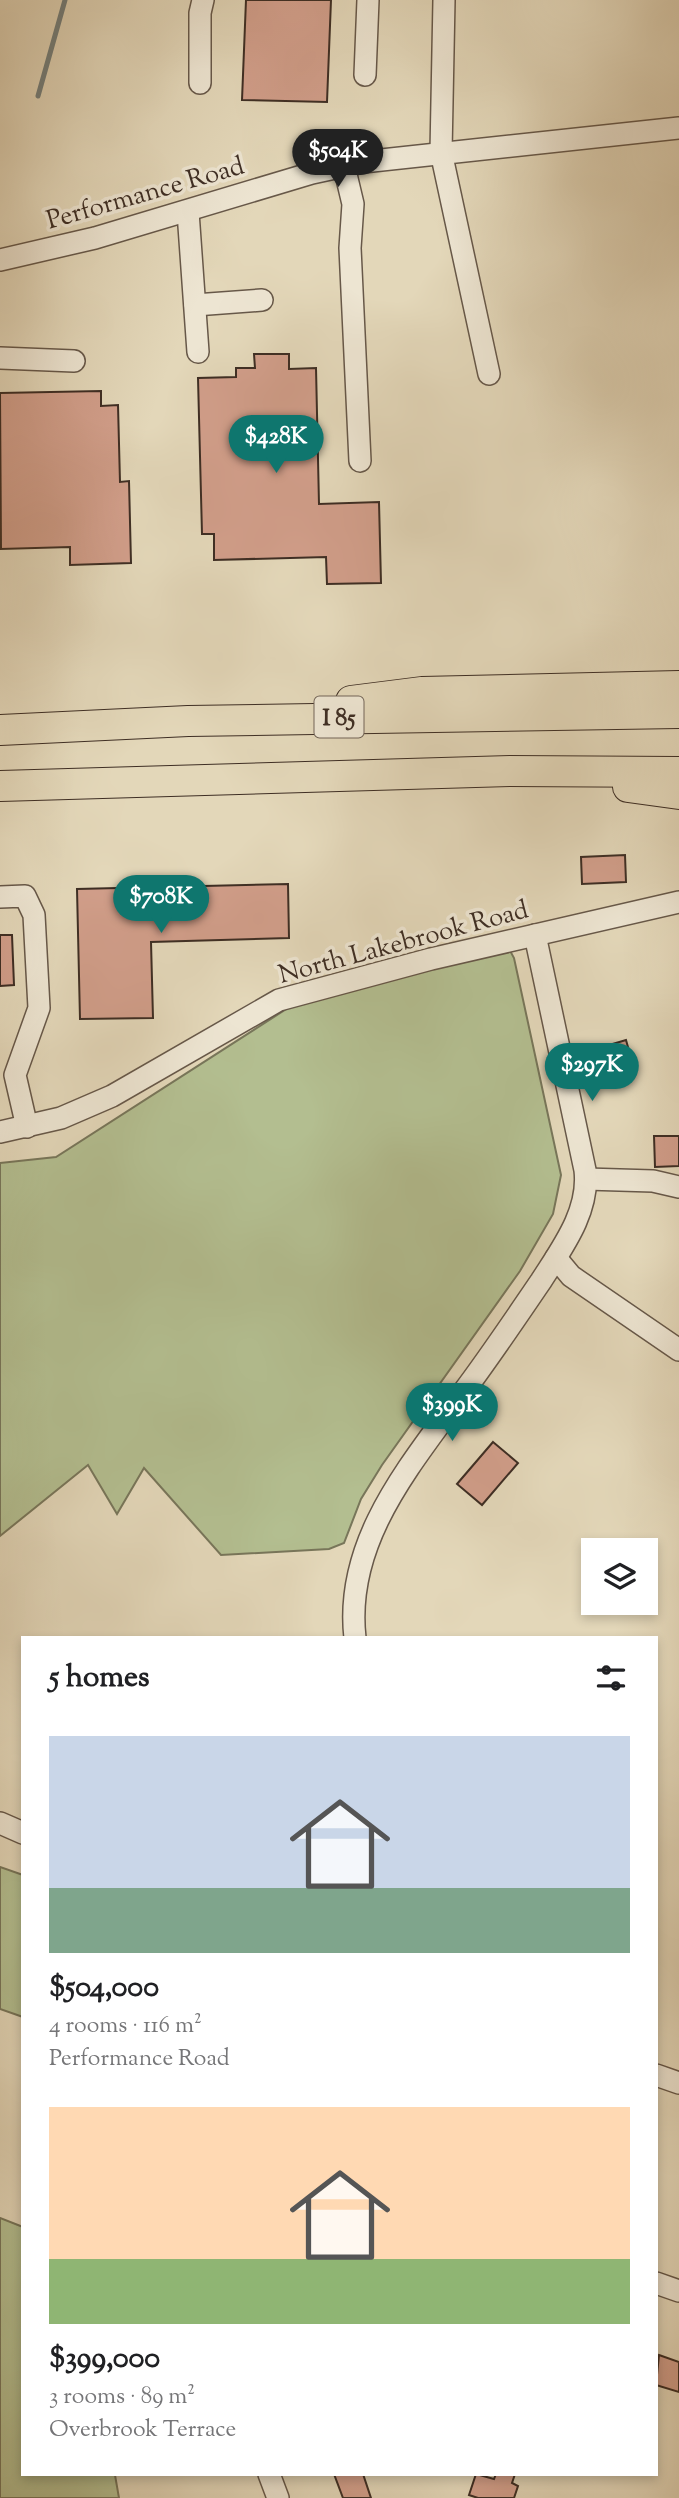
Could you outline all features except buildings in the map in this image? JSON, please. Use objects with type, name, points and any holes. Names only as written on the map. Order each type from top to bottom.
[{"type":"highway","points":[[188,721],[422,692],[679,686]]},
{"type":"highway","name":"I 85","points":[[0,730],[188,721],[679,713]]},
{"type":"highway","points":[[510,771],[679,794]]},
{"type":"highway","name":"I 85","points":[[0,786],[510,771],[679,772]]},
{"type":"street","points":[[200,83],[200,13],[203,0]]},
{"type":"street","points":[[365,75],[368,0]]},
{"type":"street","points":[[444,0],[441,152],[489,374]]},
{"type":"street","name":"Performance Road","points":[[0,260],[188,212],[344,166],[441,152],[679,128]]},
{"type":"street","points":[[344,166],[353,204],[350,248],[359,461]]},
{"type":"street","points":[[188,212],[198,352]]},
{"type":"street","points":[[195,305],[262,300]]},
{"type":"street","points":[[0,358],[74,361]]},
{"type":"street","points":[[0,897],[25,896],[34,915],[39,1008],[15,1074],[27,1127]]},
{"type":"street","name":"North Lakebrook Road","points":[[0,1132],[61,1118],[112,1096],[279,1000],[679,902]]},
{"type":"street","points":[[355,1636],[354,1611],[360,1573],[381,1509],[556,1258],[579,1214],[586,1179],[536,935]]},
{"type":"street","points":[[586,1179],[653,1181],[679,1187]]},
{"type":"street","points":[[556,1258],[571,1276],[679,1350]]},
{"type":"street","points":[[0,1823],[21,1832]]},
{"type":"street","points":[[658,2076],[679,2082]]},
{"type":"street","points":[[658,2284],[679,2291]]},
{"type":"street","points":[[270,2476],[278,2498]]},
{"type":"green space","points":[[508,947],[514,958],[561,1175],[553,1214],[520,1271],[382,1465],[361,1499],[344,1543],[329,1549],[221,1555],[144,1468],[117,1514],[88,1465],[0,1536],[0,1163],[56,1157],[305,997]]},
{"type":"green space","points":[[0,1867],[21,1874],[21,2016],[0,2009]]},
{"type":"green space","points":[[0,2218],[21,2226],[21,2476],[115,2476],[119,2498],[0,2498]]},
{"type":"waterway","points":[[38,96],[65,0]]}]
